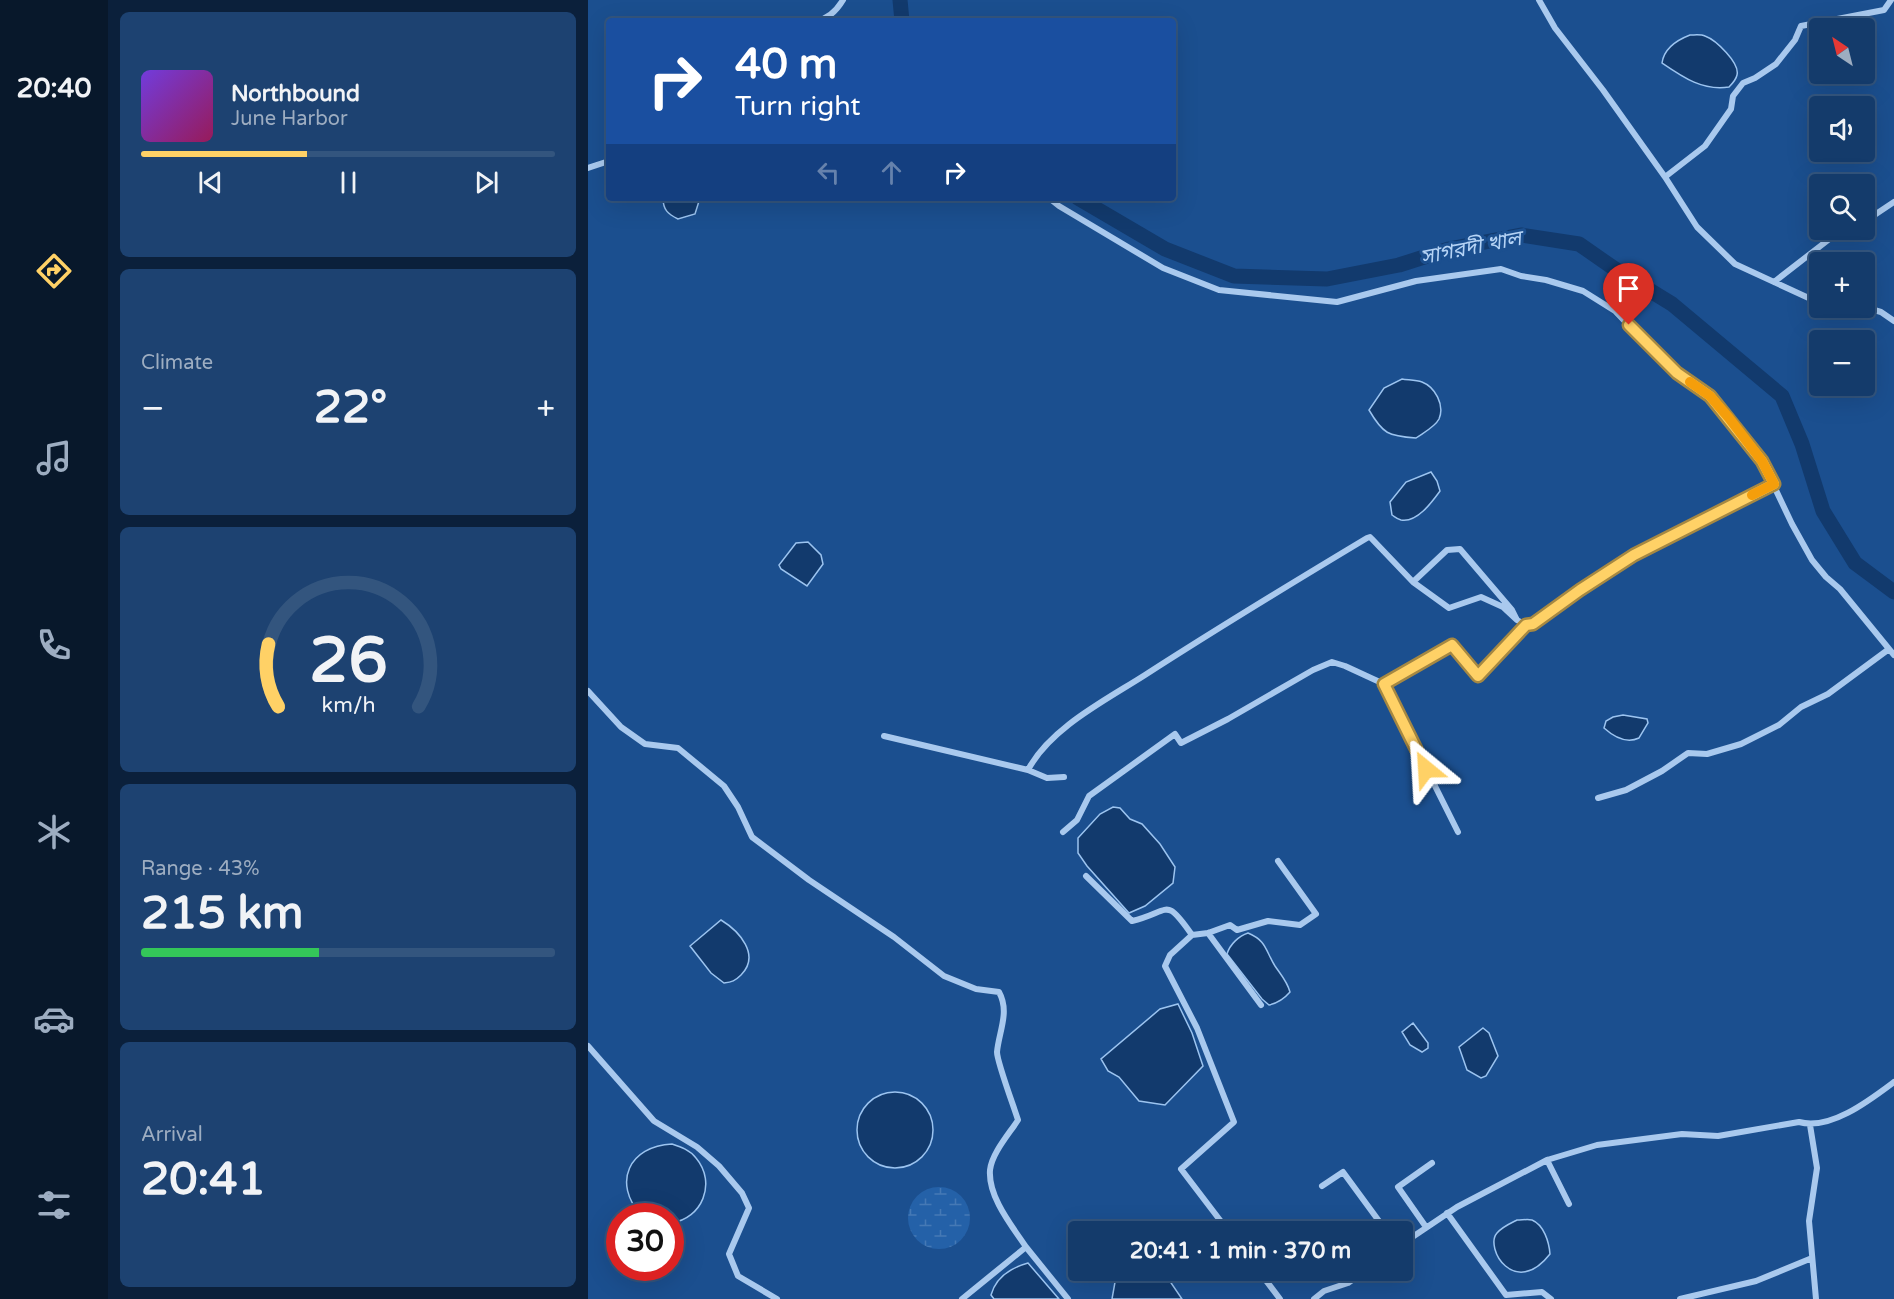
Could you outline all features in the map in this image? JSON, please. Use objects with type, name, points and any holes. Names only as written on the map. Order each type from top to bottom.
[{"type":"street","points":[[826,18],[843,0]]},
{"type":"street","points":[[1539,0],[1554,28],[1603,90],[1697,226],[1735,264],[1809,298]]},
{"type":"street","points":[[1665,177],[1705,146],[1731,110],[1733,96],[1743,83],[1776,64],[1795,40],[1801,26],[1884,9],[1891,0]]},
{"type":"street","points":[[588,168],[606,162]]},
{"type":"street","points":[[1053,201],[1163,268],[1219,290],[1337,303],[1416,281],[1501,269],[1583,291],[1615,311],[1677,373],[1710,396],[1762,461],[1812,560],[1840,589],[1894,655]]},
{"type":"street","points":[[1875,215],[1894,202]]},
{"type":"street","points":[[1774,282],[1828,240]]},
{"type":"street","points":[[1875,310],[1894,321]]},
{"type":"street","points":[[1028,770],[1033,761],[1064,728],[1192,645],[1367,538],[1372,539],[1413,582],[1449,608],[1481,597],[1503,607],[1526,625],[1533,624],[1580,590],[1649,546],[1774,484]]},
{"type":"street","points":[[1413,582],[1447,550],[1460,549],[1506,602],[1517,620]]},
{"type":"street","points":[[1384,684],[1452,645],[1478,676],[1526,625]]},
{"type":"street","points":[[1598,798],[1626,790],[1662,771],[1689,753],[1707,754],[1741,744],[1779,725],[1801,707],[1828,694],[1889,649]]},
{"type":"street","points":[[1063,832],[1077,820],[1089,796],[1175,734],[1181,743],[1228,719],[1313,669],[1332,662],[1384,684],[1458,832]]},
{"type":"street","points":[[588,691],[621,727],[645,744],[678,748],[724,786],[738,807],[752,837],[808,880],[894,937],[944,976],[976,989],[999,992],[1004,1002],[1004,1022],[999,1035],[997,1055],[1018,1120],[993,1161],[990,1171],[996,1201],[1026,1247],[1068,1299]]},
{"type":"street","points":[[884,736],[1028,770],[1047,778],[1064,777]]},
{"type":"street","points":[[1221,1221],[1181,1168],[1234,1122],[1197,1028],[1165,966],[1170,955],[1192,935],[1208,933],[1230,924],[1237,930],[1268,921],[1300,924],[1316,915],[1278,861]]},
{"type":"street","points":[[1086,876],[1132,921],[1147,918],[1162,909],[1170,909],[1175,912],[1192,935]]},
{"type":"street","points":[[1208,933],[1261,1005]]},
{"type":"street","points":[[588,1046],[654,1121],[697,1147],[719,1166],[742,1193],[749,1208],[729,1254],[738,1276],[777,1299]]},
{"type":"street","points":[[1413,1236],[1448,1213],[1547,1160],[1597,1145],[1682,1134],[1718,1136],[1799,1122],[1810,1125],[1835,1119],[1894,1082]]},
{"type":"street","points":[[1810,1125],[1817,1168],[1809,1221],[1816,1299]]},
{"type":"street","points":[[1547,1160],[1569,1204]]},
{"type":"street","points":[[1426,1227],[1398,1186],[1432,1163]]},
{"type":"street","points":[[1322,1186],[1343,1172],[1379,1221]]},
{"type":"street","points":[[1448,1213],[1506,1295],[1542,1292],[1551,1299]]},
{"type":"street","points":[[962,1299],[1026,1247]]},
{"type":"street","points":[[1680,1299],[1756,1281],[1812,1258]]},
{"type":"street","points":[[1266,1281],[1280,1299]]},
{"type":"street","points":[[1314,1299],[1324,1291],[1351,1281]]},
{"type":"green space","points":[[939,1187],[961,1196],[970,1218],[961,1240],[939,1249],[917,1240],[908,1218],[917,1196]]},
{"type":"shaded area","points":[[1690,35],[1710,38],[1731,58],[1737,75],[1729,87],[1702,85],[1662,63],[1665,53],[1672,45]]},
{"type":"shaded area","points":[[663,201],[699,201],[695,214],[678,219],[671,215],[664,206]]},
{"type":"shaded area","points":[[1402,379],[1427,384],[1435,392],[1440,402],[1441,414],[1437,422],[1416,438],[1387,432],[1378,424],[1369,410],[1384,388]]},
{"type":"shaded area","points":[[1431,472],[1440,491],[1428,506],[1418,515],[1407,520],[1400,520],[1392,515],[1390,502],[1406,482]]},
{"type":"shaded area","points":[[808,542],[821,555],[823,564],[807,586],[781,569],[779,565],[796,543]]},
{"type":"shaded area","points":[[1623,715],[1647,719],[1648,723],[1639,738],[1620,739],[1604,728],[1606,721]]},
{"type":"shaded area","points":[[1113,807],[1120,808],[1130,819],[1142,824],[1160,844],[1175,867],[1173,883],[1145,906],[1129,913],[1078,853],[1078,838],[1100,814]]},
{"type":"shaded area","points":[[721,920],[741,937],[749,960],[747,967],[739,977],[724,983],[711,973],[690,946]]},
{"type":"shaded area","points":[[1248,933],[1259,939],[1265,946],[1289,988],[1290,992],[1275,1003],[1269,1005],[1262,999],[1227,954],[1235,941]]},
{"type":"shaded area","points":[[1178,1004],[1192,1033],[1203,1066],[1165,1105],[1139,1101],[1119,1077],[1108,1071],[1101,1059],[1160,1009]]},
{"type":"shaded area","points":[[1413,1023],[1428,1043],[1428,1048],[1422,1052],[1410,1045],[1402,1032]]},
{"type":"shaded area","points":[[1483,1028],[1489,1033],[1498,1056],[1486,1076],[1481,1078],[1467,1070],[1459,1047]]},
{"type":"shaded area","points":[[888,1092],[902,1092],[916,1098],[927,1109],[931,1115],[933,1130],[931,1145],[922,1157],[910,1166],[888,1168],[874,1162],[863,1151],[857,1137],[857,1123],[863,1109],[874,1098]]},
{"type":"shaded area","points":[[672,1144],[682,1148],[696,1158],[702,1168],[705,1178],[703,1198],[691,1215],[684,1219],[684,1203],[632,1203],[627,1179],[630,1168],[645,1151],[657,1146]]},
{"type":"shaded area","points":[[1517,1220],[1530,1220],[1540,1226],[1547,1239],[1550,1254],[1537,1267],[1525,1272],[1514,1271],[1506,1266],[1495,1249],[1494,1240],[1497,1233]]},
{"type":"shaded area","points":[[1028,1263],[1059,1299],[994,1299],[991,1295],[1000,1278]]},
{"type":"shaded area","points":[[1170,1281],[1182,1299],[1112,1299],[1115,1282]]},
{"type":"waterway","name":"সাগরদী খাল","points":[[900,0],[902,18]]},
{"type":"waterway","name":"সাগরদী খাল","points":[[1083,201],[1165,249],[1234,276],[1327,279],[1399,265],[1449,249],[1521,235],[1579,244],[1672,304],[1782,396],[1802,444],[1823,511],[1855,563],[1894,592]]},
{"type":"slow traffic","points":[[1690,382],[1710,396],[1762,461],[1774,484],[1752,495]]},
{"type":"route","points":[[1426,769],[1384,684],[1452,645],[1478,676],[1526,625],[1533,624],[1580,590],[1649,546],[1774,484],[1762,461],[1710,396],[1677,373],[1629,325]]}]
